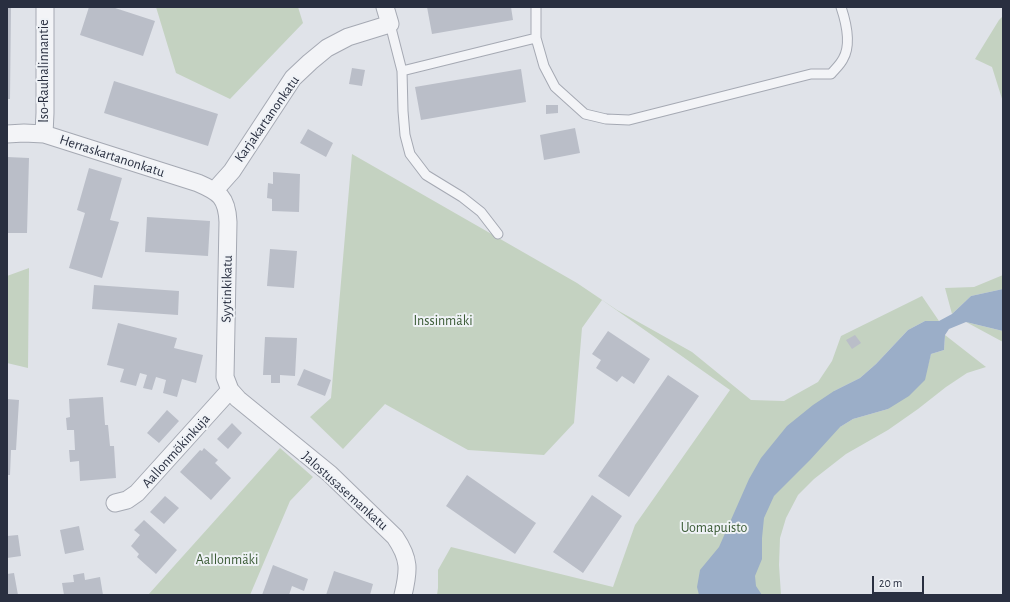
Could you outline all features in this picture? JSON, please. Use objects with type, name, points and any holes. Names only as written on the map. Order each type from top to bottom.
[{"type":"street","name":"Iso-Rauhalinnantie","points":[[44,134],[45,7]]},
{"type":"street","points":[[385,7],[390,24]]},
{"type":"street","name":"Karjakartanonkatu","points":[[215,190],[232,171],[293,78],[328,48],[348,37],[390,24]]},
{"type":"street","name":"Herraskartanonkatu","points":[[7,134],[44,134],[198,183],[215,190]]},
{"type":"street","name":"Syytinkikatu","points":[[215,190],[224,200],[228,210],[225,377],[230,390]]},
{"type":"street","name":"Aallonmökinkuja","points":[[115,503],[127,500],[137,494],[230,390]]},
{"type":"street","name":"Jalostusasemankatu","points":[[230,390],[238,399],[330,474],[395,537],[402,546],[407,558],[408,571],[403,595]]},
{"type":"lane","points":[[536,7],[536,38],[544,66],[555,87],[585,114],[606,120],[629,120],[811,74],[831,74],[844,59],[848,44],[845,21],[841,7]]},
{"type":"lane","points":[[390,24],[402,71],[402,111],[405,135],[410,154],[426,175],[462,197],[481,212],[498,234]]},
{"type":"lane","points":[[402,71],[536,38]]},
{"type":"green space","points":[[156,7],[298,7],[303,23],[230,99],[176,73]]},
{"type":"green space","points":[[1003,16],[1003,102],[992,67],[975,59]]},
{"type":"green space","points":[[352,154],[577,283],[617,310],[692,352],[751,400],[784,401],[818,382],[832,361],[841,336],[922,296],[939,321],[925,321],[908,330],[876,364],[860,378],[834,391],[840,427],[853,419],[888,409],[928,365],[931,354],[944,350],[945,335],[986,367],[967,373],[888,430],[846,454],[814,479],[798,495],[786,518],[780,538],[779,565],[781,595],[437,595],[438,570],[451,547],[613,587],[635,525],[730,390],[602,300],[582,328],[574,423],[544,455],[468,450],[385,404],[343,449],[310,417],[331,398]]},
{"type":"green space","points":[[29,268],[28,368],[7,363],[7,276]]},
{"type":"green space","points":[[1003,275],[1003,289],[971,296],[952,314],[945,288],[974,287]]},
{"type":"green space","points":[[966,322],[1003,331],[1003,342]]},
{"type":"green space","name":"Aallonmäki","points":[[280,448],[313,477],[290,501],[250,595],[148,595]]},
{"type":"water","points":[[1003,289],[1003,331],[966,322],[949,329],[945,335],[944,350],[931,354],[925,380],[909,396],[888,409],[853,419],[840,427],[774,496],[764,518],[762,559],[755,576],[756,586],[762,595],[699,595],[697,587],[700,570],[719,547],[749,479],[761,458],[787,426],[813,405],[834,391],[860,378],[876,364],[908,330],[925,321],[939,321],[952,314],[971,296]]},
{"type":"building","points":[[7,7],[11,7],[10,99],[7,99]]},
{"type":"building","points":[[89,7],[112,7],[155,21],[143,56],[80,35]]},
{"type":"building","points":[[427,7],[511,7],[513,20],[432,34]]},
{"type":"building","points":[[352,68],[365,70],[362,86],[349,84]]},
{"type":"building","points":[[521,69],[526,102],[421,120],[415,87]]},
{"type":"building","points":[[114,81],[218,114],[208,146],[104,113]]},
{"type":"building","points":[[546,105],[558,105],[558,113],[546,114]]},
{"type":"building","points":[[575,128],[580,153],[544,160],[540,135]]},
{"type":"building","points":[[308,129],[333,143],[326,157],[300,143]]},
{"type":"building","points":[[7,157],[29,158],[27,233],[7,233]]},
{"type":"building","points":[[89,168],[122,178],[110,220],[119,222],[102,278],[69,268],[85,213],[77,210]]},
{"type":"building","points":[[273,172],[300,174],[299,212],[272,211],[272,199],[267,198],[268,183],[273,184]]},
{"type":"building","points":[[147,217],[210,221],[208,256],[145,252]]},
{"type":"building","points":[[270,249],[297,251],[294,288],[267,286]]},
{"type":"building","points":[[94,285],[179,291],[178,315],[92,309]]},
{"type":"building","points":[[118,323],[177,338],[174,348],[203,355],[196,383],[182,379],[177,397],[163,393],[166,380],[156,377],[152,390],[143,388],[147,375],[140,373],[136,386],[120,382],[124,369],[107,365]]},
{"type":"building","points":[[608,331],[650,359],[634,384],[622,376],[617,382],[596,368],[601,360],[592,354]]},
{"type":"building","points":[[855,335],[861,343],[852,349],[846,340]]},
{"type":"building","points":[[265,337],[297,338],[295,376],[280,375],[280,383],[271,383],[271,375],[263,375]]},
{"type":"building","points":[[304,369],[331,380],[325,396],[297,385]]},
{"type":"building","points":[[668,375],[699,396],[629,497],[598,476]]},
{"type":"building","points":[[103,397],[105,425],[108,425],[110,446],[114,446],[116,478],[80,481],[79,461],[70,462],[69,450],[75,450],[74,430],[67,430],[66,418],[70,417],[69,399]]},
{"type":"building","points":[[7,399],[19,400],[16,450],[11,450],[10,475],[7,475]]},
{"type":"building","points":[[167,410],[179,421],[159,443],[147,433]]},
{"type":"building","points":[[232,423],[242,433],[228,449],[217,439]]},
{"type":"building","points":[[204,448],[218,460],[215,463],[231,478],[211,500],[180,472],[200,450],[202,451]]},
{"type":"building","points":[[467,475],[536,523],[515,554],[446,506]]},
{"type":"building","points":[[592,495],[622,516],[583,573],[553,552]]},
{"type":"building","points":[[165,496],[179,508],[164,524],[150,512]]},
{"type":"building","points":[[144,520],[177,550],[156,574],[137,557],[139,554],[131,546],[140,535],[134,530]]},
{"type":"building","points":[[79,526],[84,550],[65,554],[60,530]]},
{"type":"building","points":[[18,535],[21,556],[7,558],[7,536]]},
{"type":"building","points":[[273,565],[308,579],[304,591],[292,586],[289,595],[262,595]]},
{"type":"building","points":[[334,571],[373,584],[370,595],[326,595]]},
{"type":"building","points":[[14,573],[18,595],[7,595],[7,574]]},
{"type":"building","points":[[84,573],[85,580],[100,577],[103,595],[64,595],[62,583],[74,582],[73,575]]},
{"type":"park label","name":"Inssinmäki","points":[[443,321]]},
{"type":"park label","name":"Uomapuisto","points":[[714,528]]}]
